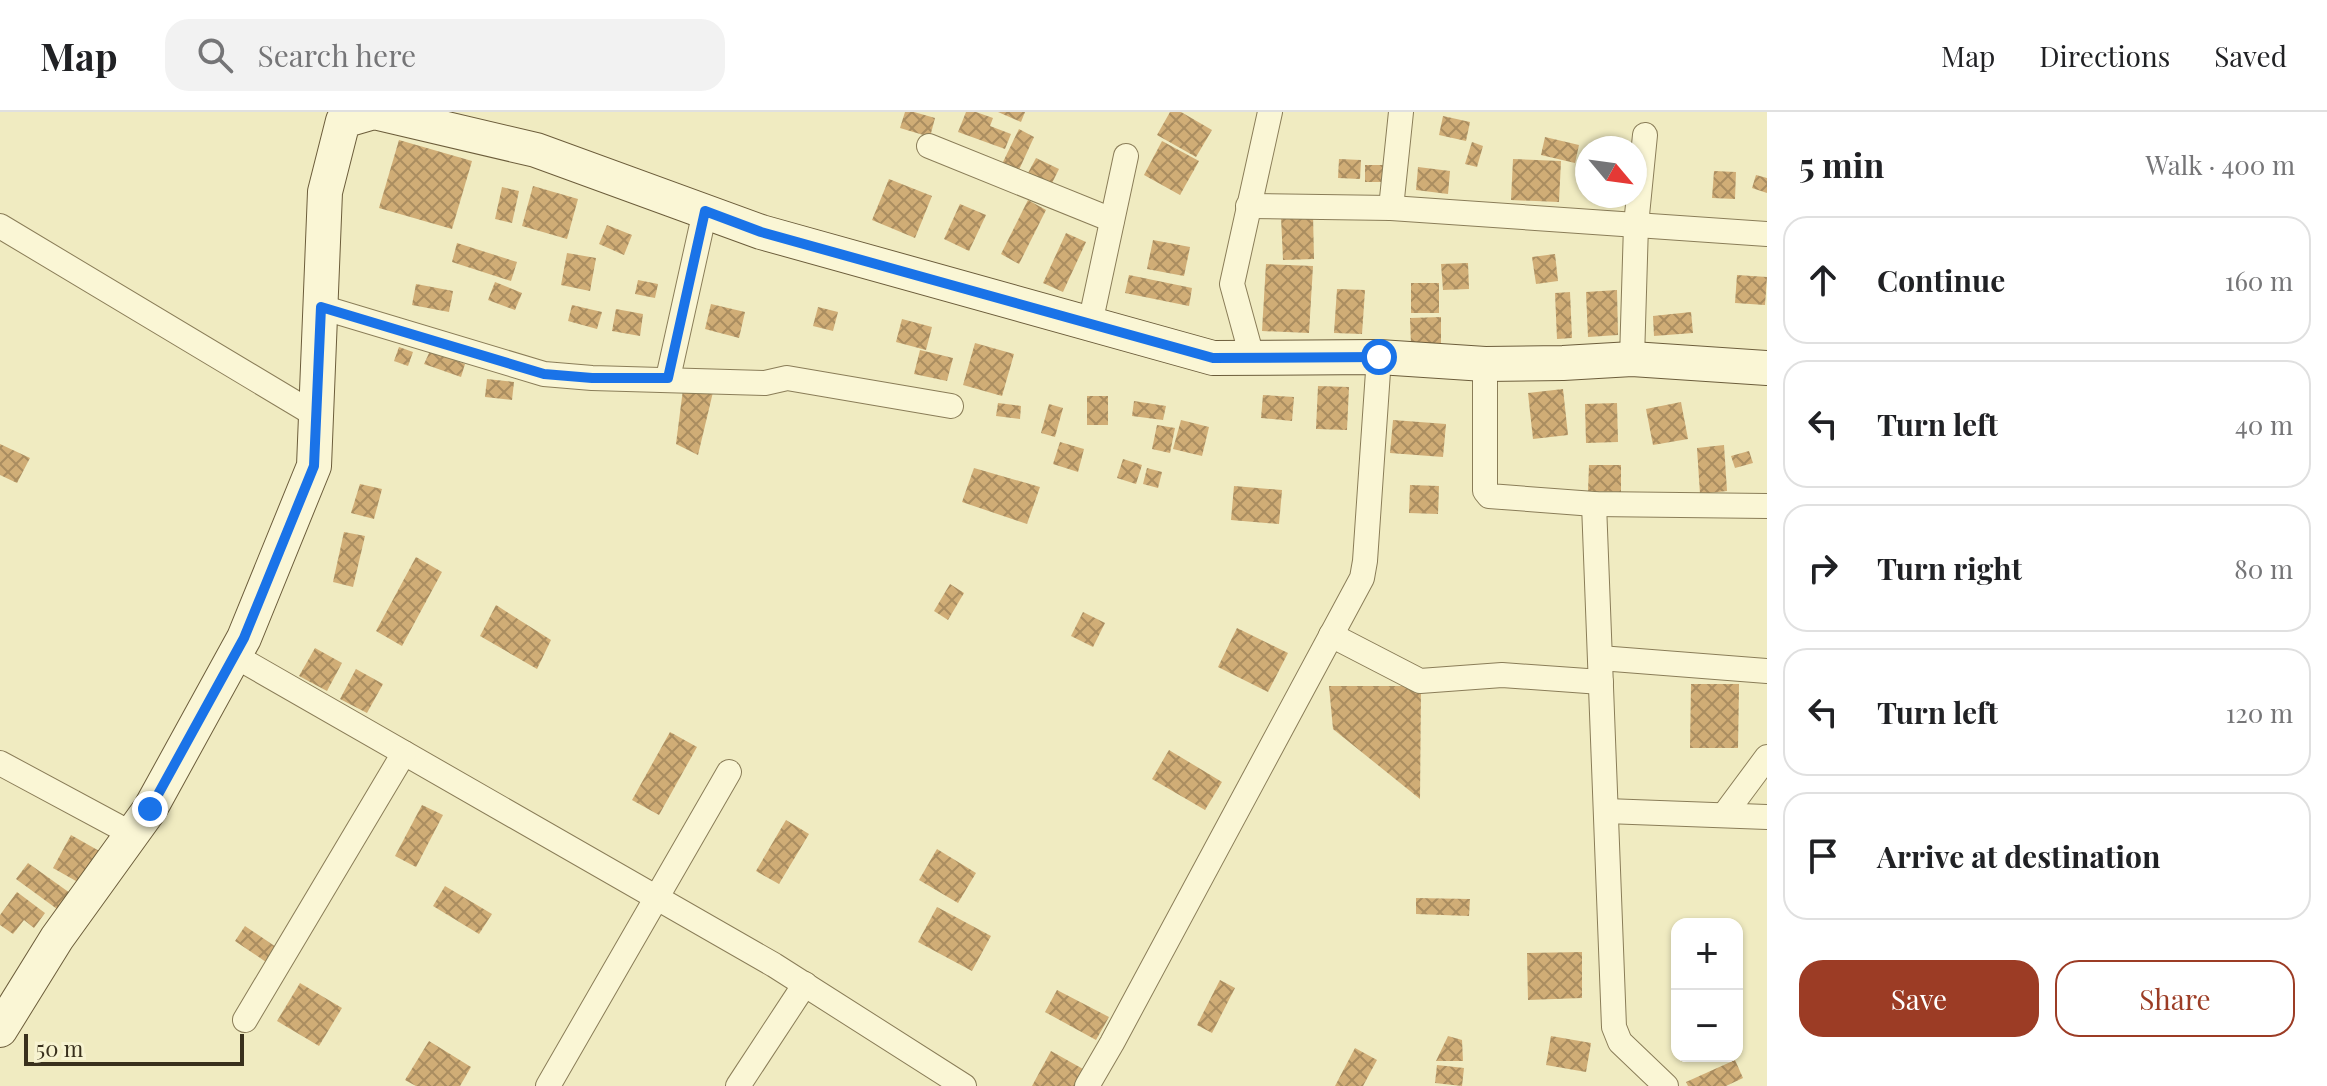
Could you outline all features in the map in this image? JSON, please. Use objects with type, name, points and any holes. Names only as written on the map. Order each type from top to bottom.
[{"type":"street","points":[[0,1030],[57,938],[150,809],[244,638],[314,466],[325,192],[343,121],[374,112],[536,150],[761,232],[1213,358],[1379,357],[1485,364],[1632,359],[1767,368]]},
{"type":"street","points":[[1252,357],[1232,284],[1270,112]]},
{"type":"street","points":[[1391,208],[1401,112]]},
{"type":"street","points":[[1632,359],[1636,225],[1645,135]]},
{"type":"street","points":[[929,146],[1112,220]]},
{"type":"street","points":[[1090,324],[1126,156]]},
{"type":"street","points":[[1248,206],[1391,208],[1767,234]]},
{"type":"street","points":[[668,378],[705,211]]},
{"type":"street","points":[[0,226],[317,416]]},
{"type":"street","points":[[321,307],[544,374],[765,383],[787,378],[951,406]]},
{"type":"street","points":[[1087,1086],[1356,590],[1363,570],[1379,357]]},
{"type":"street","points":[[1485,364],[1486,494],[1491,497],[1594,504],[1767,506]]},
{"type":"street","points":[[1594,504],[1614,1027],[1620,1042],[1666,1086]]},
{"type":"street","points":[[1331,635],[1420,681],[1601,670],[1767,671]]},
{"type":"street","points":[[235,656],[805,984],[964,1086]]},
{"type":"street","points":[[245,1020],[404,753]]},
{"type":"street","points":[[1724,815],[1767,757]]},
{"type":"street","points":[[0,763],[132,834]]},
{"type":"street","points":[[548,1086],[729,772]]},
{"type":"street","points":[[1606,811],[1767,817]]},
{"type":"street","points":[[738,1086],[805,984]]},
{"type":"building","points":[[905,112],[935,118],[930,137],[900,128]]},
{"type":"building","points":[[966,112],[993,118],[990,126],[1011,134],[1005,149],[958,132]]},
{"type":"building","points":[[998,112],[1025,112],[1021,122]]},
{"type":"building","points":[[1170,112],[1181,112],[1212,130],[1196,157],[1157,135]]},
{"type":"building","points":[[1443,116],[1470,122],[1466,141],[1439,135]]},
{"type":"building","points":[[1019,129],[1034,137],[1018,172],[1002,164]]},
{"type":"building","points":[[1545,137],[1575,144],[1575,163],[1541,155]]},
{"type":"building","points":[[399,140],[472,161],[452,229],[379,208]]},
{"type":"building","points":[[1162,141],[1199,161],[1180,195],[1144,175]]},
{"type":"building","points":[[1472,142],[1483,146],[1477,167],[1465,164]]},
{"type":"building","points":[[1036,158],[1059,169],[1050,187],[1027,175]]},
{"type":"building","points":[[1339,159],[1361,160],[1360,179],[1338,178]]},
{"type":"building","points":[[1513,159],[1561,161],[1559,202],[1511,200]]},
{"type":"building","points":[[1365,165],[1393,165],[1394,182],[1365,182]]},
{"type":"building","points":[[1418,167],[1450,171],[1448,194],[1416,190]]},
{"type":"building","points":[[1714,171],[1736,172],[1735,199],[1712,198]]},
{"type":"building","points":[[1756,175],[1767,178],[1767,193],[1752,188]]},
{"type":"building","points":[[889,179],[932,196],[915,238],[872,220]]},
{"type":"building","points":[[533,186],[578,199],[567,239],[522,226]]},
{"type":"building","points":[[502,187],[519,191],[512,223],[495,219]]},
{"type":"building","points":[[1028,200],[1046,210],[1019,264],[1001,254]]},
{"type":"building","points":[[960,204],[986,215],[969,251],[944,239]]},
{"type":"building","points":[[1313,215],[1314,259],[1283,260],[1281,217]]},
{"type":"building","points":[[607,225],[632,235],[624,255],[599,244]]},
{"type":"building","points":[[1066,233],[1086,242],[1063,292],[1043,283]]},
{"type":"building","points":[[1153,240],[1190,247],[1184,276],[1147,269]]},
{"type":"building","points":[[457,243],[517,262],[511,281],[452,262]]},
{"type":"building","points":[[567,253],[596,258],[590,291],[561,285]]},
{"type":"building","points":[[1555,254],[1558,281],[1536,284],[1532,257]]},
{"type":"building","points":[[1468,263],[1469,289],[1443,290],[1441,264]]},
{"type":"building","points":[[1266,264],[1313,266],[1309,333],[1262,331]]},
{"type":"building","points":[[1129,275],[1192,288],[1189,306],[1125,293]]},
{"type":"building","points":[[1737,275],[1767,277],[1765,305],[1735,303]]},
{"type":"building","points":[[638,280],[658,284],[655,298],[635,294]]},
{"type":"building","points":[[495,282],[522,293],[515,310],[488,300]]},
{"type":"building","points":[[1411,283],[1439,283],[1439,313],[1411,313]]},
{"type":"building","points":[[416,284],[453,291],[449,312],[412,305]]},
{"type":"building","points":[[1337,289],[1365,290],[1362,334],[1334,333]]},
{"type":"building","points":[[1617,290],[1618,335],[1588,337],[1586,292]]},
{"type":"building","points":[[1570,292],[1572,338],[1557,339],[1555,293]]},
{"type":"building","points":[[711,304],[745,312],[739,338],[705,329]]},
{"type":"building","points":[[572,305],[602,312],[597,329],[568,321]]},
{"type":"building","points":[[818,307],[838,312],[833,331],[813,326]]},
{"type":"building","points":[[616,309],[643,314],[640,336],[612,331]]},
{"type":"building","points":[[1691,312],[1693,333],[1654,336],[1653,316]]},
{"type":"building","points":[[1441,317],[1441,343],[1411,344],[1410,318]]},
{"type":"building","points":[[902,319],[932,327],[926,350],[896,342]]},
{"type":"building","points":[[975,343],[1014,354],[1002,396],[963,385]]},
{"type":"building","points":[[399,347],[413,352],[408,366],[394,361]]},
{"type":"building","points":[[920,350],[953,358],[947,381],[914,374]]},
{"type":"building","points":[[430,351],[465,364],[461,377],[424,364]]},
{"type":"building","points":[[487,379],[514,382],[512,400],[485,397]]},
{"type":"building","points":[[1318,386],[1349,387],[1347,430],[1316,429]]},
{"type":"building","points":[[683,389],[713,392],[698,455],[676,444]]},
{"type":"building","points":[[1563,389],[1568,435],[1533,439],[1528,393]]},
{"type":"building","points":[[1263,395],[1294,397],[1292,421],[1261,418]]},
{"type":"building","points":[[1087,396],[1108,396],[1108,425],[1087,425]]},
{"type":"building","points":[[1134,401],[1166,406],[1163,420],[1132,416]]},
{"type":"building","points":[[1681,402],[1688,439],[1653,445],[1646,409]]},
{"type":"building","points":[[998,403],[1021,406],[1020,419],[996,416]]},
{"type":"building","points":[[1617,403],[1618,442],[1586,443],[1585,404]]},
{"type":"building","points":[[1049,404],[1063,408],[1055,437],[1041,433]]},
{"type":"building","points":[[1181,420],[1209,427],[1202,456],[1173,449]]},
{"type":"building","points":[[1393,420],[1446,424],[1443,457],[1390,453]]},
{"type":"building","points":[[1157,425],[1175,428],[1170,453],[1152,449]]},
{"type":"building","points":[[1060,442],[1084,449],[1078,472],[1053,464]]},
{"type":"building","points":[[0,444],[30,458],[17,483],[0,475]]},
{"type":"building","points":[[1724,445],[1727,491],[1700,494],[1697,448]]},
{"type":"building","points":[[1749,451],[1753,463],[1735,468],[1731,456]]},
{"type":"building","points":[[1123,459],[1142,465],[1136,484],[1117,478]]},
{"type":"building","points":[[1589,465],[1621,465],[1621,492],[1588,491]]},
{"type":"building","points":[[974,468],[1040,487],[1027,524],[962,502]]},
{"type":"building","points":[[1147,468],[1162,472],[1158,488],[1143,484]]},
{"type":"building","points":[[360,484],[382,489],[374,519],[351,513]]},
{"type":"building","points":[[1410,485],[1439,486],[1438,514],[1409,513]]},
{"type":"building","points":[[1234,486],[1282,490],[1279,524],[1231,520]]},
{"type":"building","points":[[344,532],[365,536],[353,587],[333,582]]},
{"type":"building","points":[[416,557],[442,572],[402,646],[376,631]]},
{"type":"building","points":[[950,584],[964,593],[948,620],[934,611]]},
{"type":"building","points":[[496,605],[551,640],[537,669],[480,636]]},
{"type":"building","points":[[1083,612],[1105,623],[1093,647],[1071,636]]},
{"type":"building","points":[[1237,628],[1288,653],[1268,692],[1218,667]]},
{"type":"building","points":[[315,648],[342,663],[327,691],[299,676]]},
{"type":"building","points":[[356,669],[383,684],[367,713],[340,699]]},
{"type":"building","points":[[1691,684],[1739,684],[1738,748],[1690,748]]},
{"type":"building","points":[[1329,686],[1421,686],[1420,799],[1333,729]]},
{"type":"building","points":[[670,732],[697,747],[659,815],[632,800]]},
{"type":"building","points":[[1169,750],[1222,782],[1205,810],[1152,779]]},
{"type":"building","points":[[422,805],[443,815],[416,867],[395,856]]},
{"type":"building","points":[[786,820],[809,834],[779,884],[756,871]]},
{"type":"building","points":[[71,835],[101,852],[83,885],[53,868]]},
{"type":"building","points":[[937,849],[976,873],[958,903],[919,880]]},
{"type":"building","points":[[28,863],[70,893],[57,909],[16,879]]},
{"type":"building","points":[[445,886],[492,914],[479,934],[433,906]]},
{"type":"building","points":[[17,892],[45,913],[34,928],[24,920],[13,934],[0,925],[0,915]]},
{"type":"building","points":[[1416,898],[1470,899],[1469,916],[1416,914]]},
{"type":"building","points":[[937,907],[991,936],[972,971],[918,942]]},
{"type":"building","points":[[245,926],[276,947],[266,962],[235,941]]},
{"type":"building","points":[[1582,952],[1582,998],[1528,1000],[1527,953]]},
{"type":"building","points":[[1220,980],[1235,988],[1212,1033],[1197,1025]]},
{"type":"building","points":[[300,983],[342,1008],[319,1046],[277,1021]]},
{"type":"building","points":[[1057,990],[1109,1017],[1096,1040],[1045,1012]]},
{"type":"building","points":[[1448,1036],[1462,1040],[1463,1061],[1436,1061]]},
{"type":"building","points":[[1551,1036],[1591,1043],[1586,1072],[1546,1065]]},
{"type":"building","points":[[429,1041],[471,1067],[460,1086],[416,1086],[405,1080]]},
{"type":"building","points":[[1355,1048],[1377,1060],[1363,1086],[1335,1086]]},
{"type":"building","points":[[1051,1051],[1083,1069],[1074,1086],[1032,1086]]},
{"type":"building","points":[[1731,1062],[1736,1062],[1743,1078],[1726,1086],[1688,1086],[1686,1082]]},
{"type":"building","points":[[1437,1065],[1464,1068],[1462,1086],[1435,1083]]},
{"type":"route","points":[[150,809],[244,638],[314,466],[321,307],[544,374],[592,378],[668,378],[705,211],[761,232],[1213,358],[1379,357]]}]
